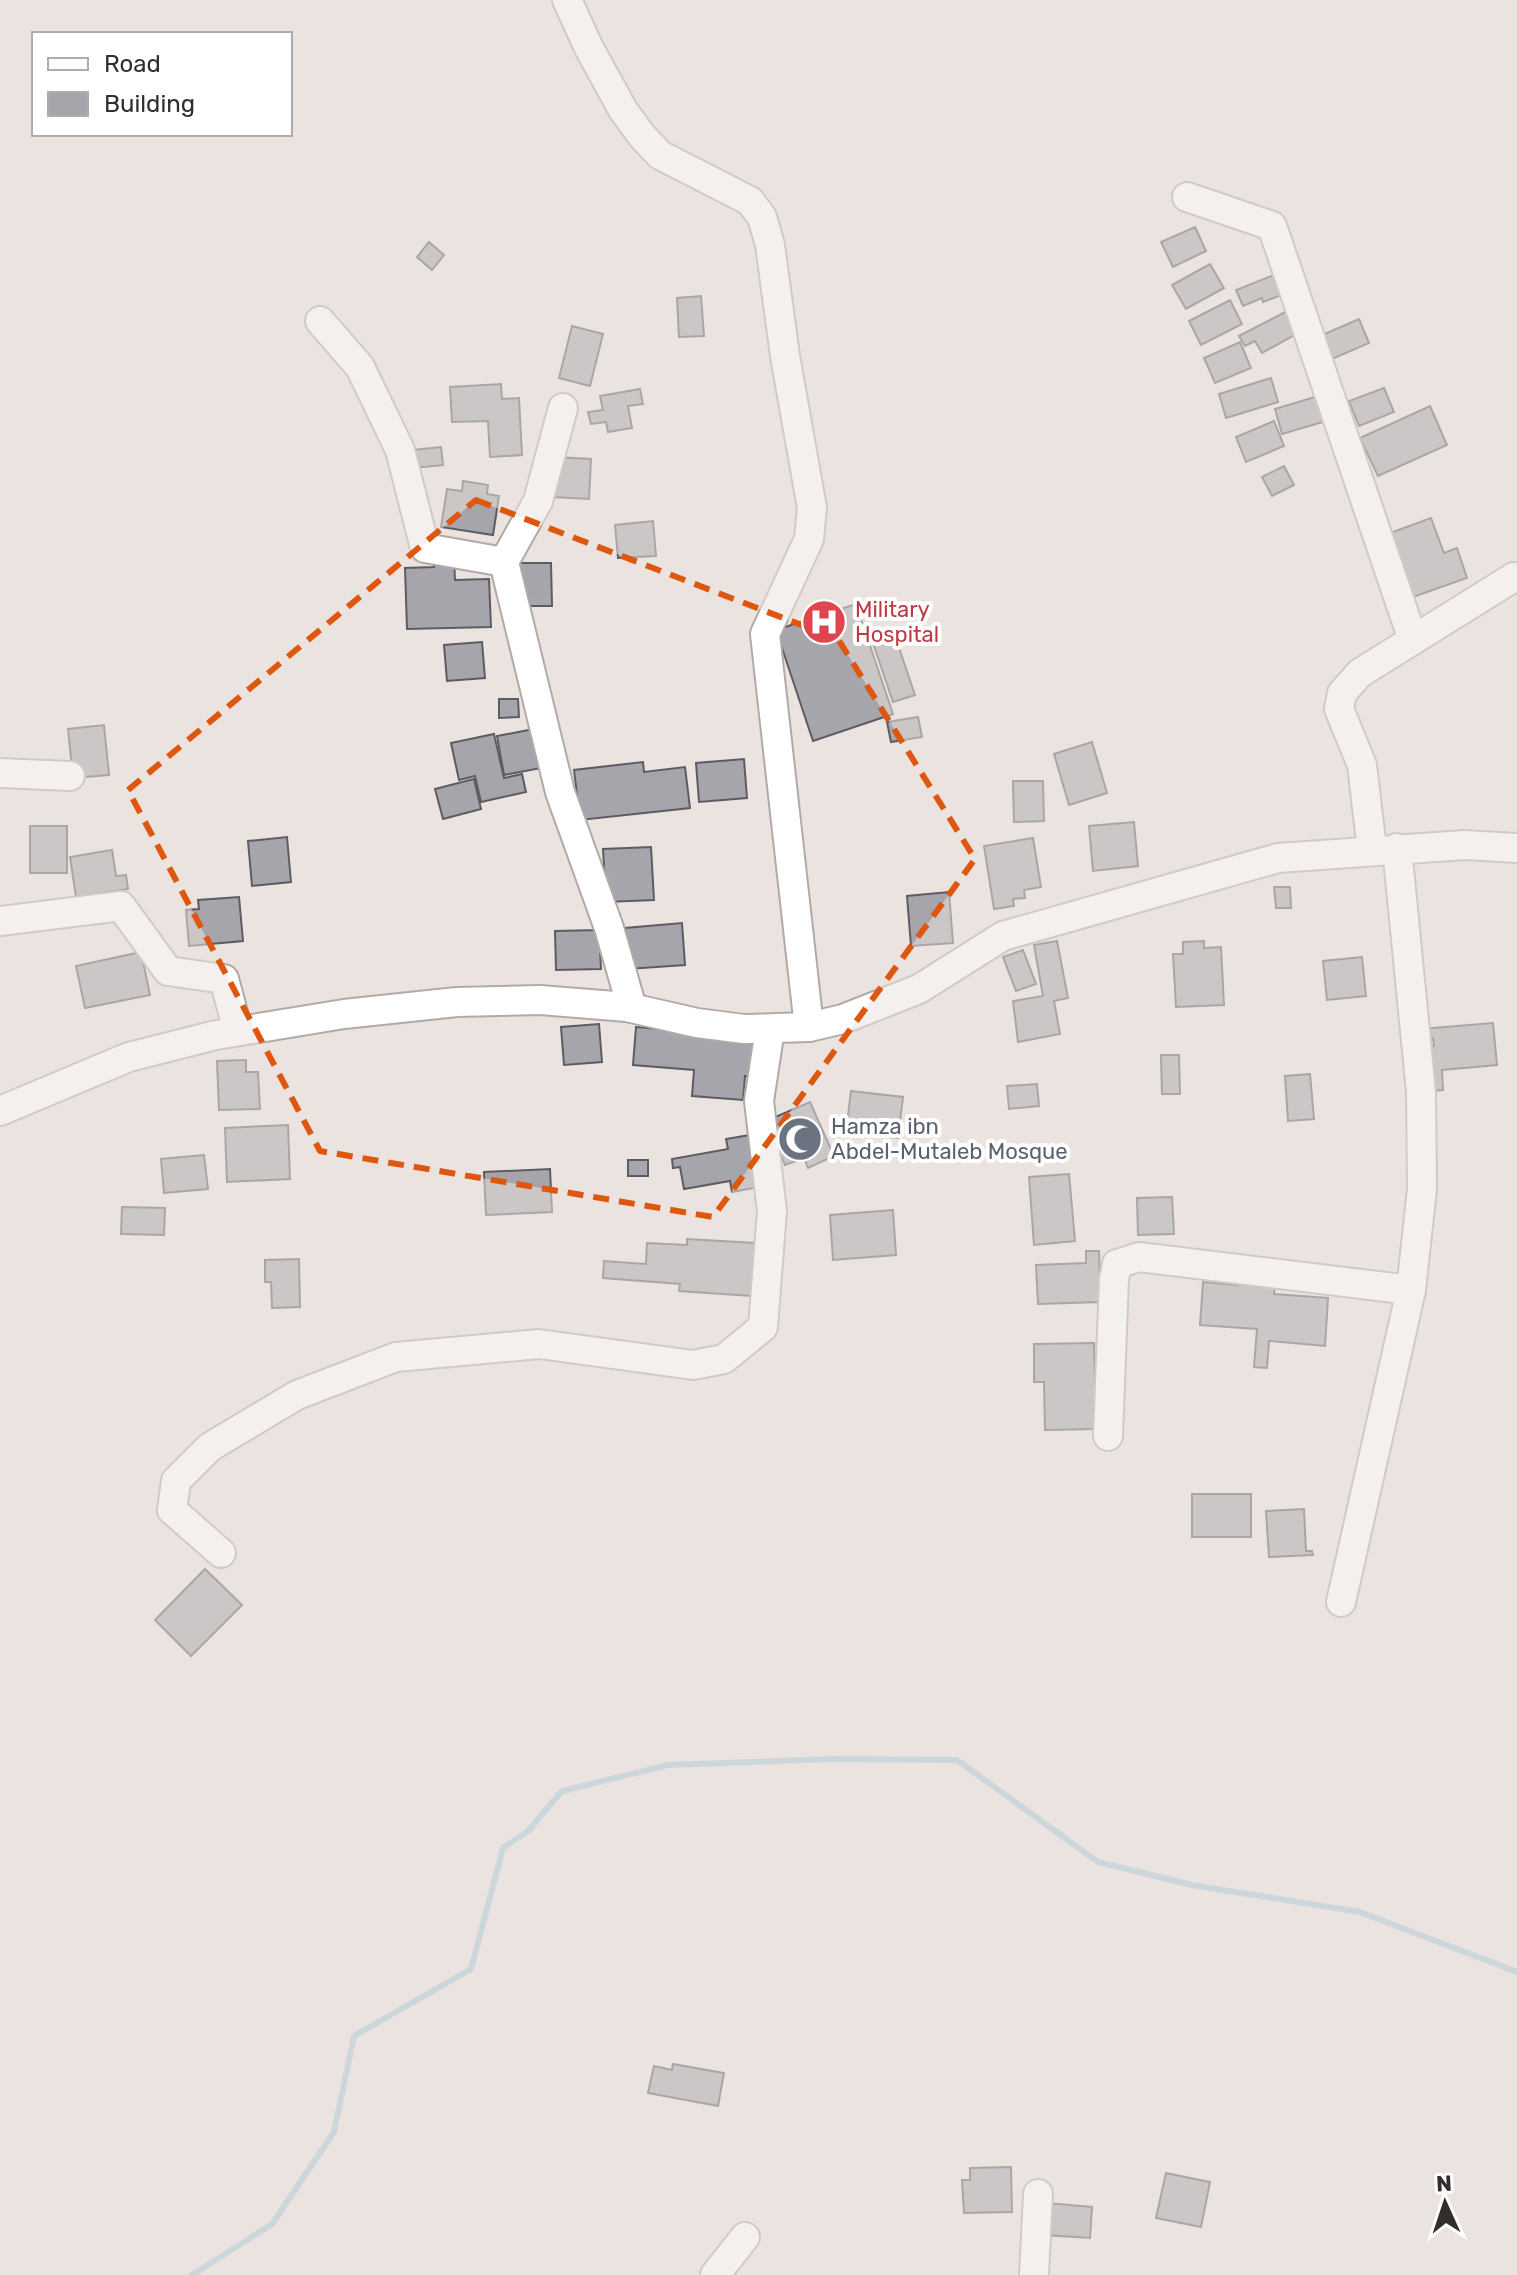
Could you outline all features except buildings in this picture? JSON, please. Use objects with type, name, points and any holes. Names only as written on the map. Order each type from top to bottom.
[{"type":"street","points":[[567,0],[595,61],[642,136],[660,155],[750,201],[762,217],[770,245],[785,356],[812,508],[809,539],[765,634],[809,1027]]},
{"type":"street","points":[[1187,197],[1272,226],[1413,640]]},
{"type":"street","points":[[320,321],[360,367],[400,450],[425,548],[504,562]]},
{"type":"street","points":[[563,408],[538,501],[504,562],[560,792],[609,928],[632,1008]]},
{"type":"street","points":[[1341,1602],[1411,1290],[1422,1189],[1421,1092],[1384,849],[1362,765],[1339,709],[1342,693],[1360,673],[1514,577]]},
{"type":"street","points":[[0,773],[70,776]]},
{"type":"street","points":[[0,1111],[129,1057],[238,1031],[344,1014],[457,1002],[540,1000],[632,1008],[697,1023],[744,1029],[809,1027],[843,1019],[919,989],[1003,936],[1278,858],[1465,845],[1517,848]]},
{"type":"street","points":[[0,921],[121,906],[168,971],[224,979],[238,1031]]},
{"type":"street","points":[[221,1553],[172,1510],[176,1481],[210,1447],[297,1395],[396,1357],[539,1344],[693,1365],[724,1359],[763,1327],[772,1211],[759,1101],[770,1029]]},
{"type":"street","points":[[1108,1436],[1117,1264],[1139,1257],[1411,1290]]},
{"type":"street","points":[[1034,2275],[1038,2194]]},
{"type":"street","points":[[715,2275],[745,2237]]},
{"type":"highlighted area","points":[[476,500],[838,639],[975,859],[713,1217],[320,1151],[128,790]]},
{"type":"waterway","points":[[192,2275],[272,2224],[334,2132],[354,2036],[471,1969],[503,1848],[528,1831],[562,1791],[668,1765],[832,1759],[957,1760],[1098,1862],[1192,1885],[1360,1912],[1517,1972]]},
{"type":"place","name":"Military Hospital","points":[[824,622]]},
{"type":"place","name":"Hamza ibn Abdel-Mutaleb Mosque","points":[[800,1139]]}]
